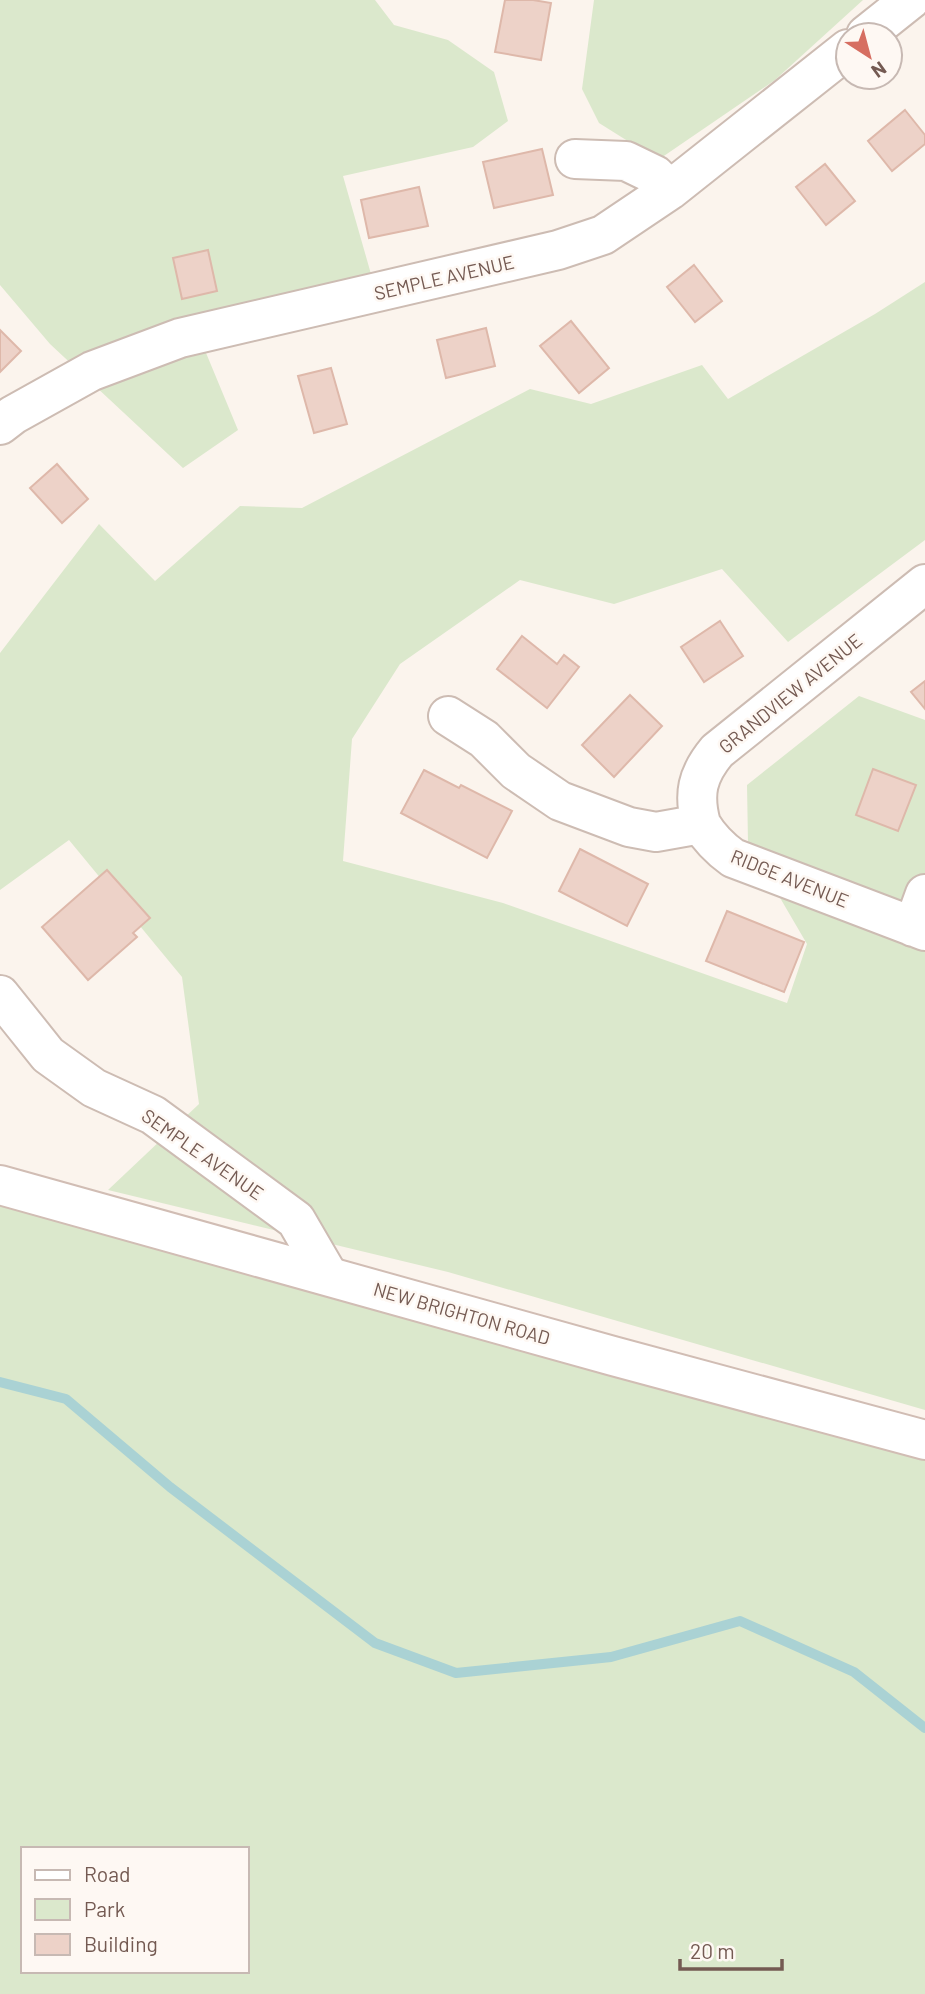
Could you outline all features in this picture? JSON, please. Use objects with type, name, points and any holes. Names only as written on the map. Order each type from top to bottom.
[{"type":"street","points":[[884,21],[910,0]]},
{"type":"street","name":"SEMPLE AVENUE","points":[[0,425],[92,371],[180,338],[558,250],[603,235],[670,190],[834,60]]},
{"type":"street","points":[[575,159],[626,161],[655,175],[670,190]]},
{"type":"street","name":"GRANDVIEW AVENUE","points":[[701,824],[697,809],[700,778],[706,763],[717,751],[925,584]]},
{"type":"street","points":[[448,716],[484,739],[516,771],[560,802],[629,827],[656,832],[701,824]]},
{"type":"street","name":"RIDGE AVENUE","points":[[701,824],[709,838],[733,858],[921,917]]},
{"type":"street","name":"SEMPLE AVENUE","points":[[0,995],[48,1055],[94,1088],[153,1115],[296,1220],[328,1275]]},
{"type":"street","name":"NEW BRIGHTON ROAD","points":[[0,1185],[925,1440]]},
{"type":"green space","points":[[0,0],[375,0],[394,25],[448,40],[494,72],[508,121],[473,147],[343,176],[371,274],[194,324],[238,430],[183,468],[50,344],[0,285]]},
{"type":"green space","points":[[594,0],[863,0],[840,21],[834,21],[834,26],[775,80],[658,160],[599,123],[582,89]]},
{"type":"green space","points":[[925,282],[925,540],[788,642],[722,569],[614,604],[520,580],[400,664],[352,739],[343,861],[503,903],[787,1003],[807,944],[748,843],[747,785],[859,696],[925,720],[925,1410],[448,1272],[108,1190],[199,1104],[182,977],[69,840],[0,890],[0,653],[99,524],[155,581],[240,506],[302,508],[530,389],[591,404],[702,365],[728,399]]},
{"type":"green space","points":[[0,1185],[925,1440],[925,1994],[0,1994]]},
{"type":"building","points":[[505,0],[551,3],[541,60],[495,52]]},
{"type":"building","points":[[905,110],[925,135],[925,144],[892,171],[868,141]]},
{"type":"building","points":[[542,149],[553,195],[494,208],[483,162]]},
{"type":"building","points":[[825,164],[855,201],[826,225],[796,187]]},
{"type":"building","points":[[419,187],[428,226],[369,238],[361,200]]},
{"type":"building","points":[[208,250],[217,291],[182,299],[173,258]]},
{"type":"building","points":[[694,265],[722,301],[695,322],[667,287]]},
{"type":"building","points":[[571,321],[609,368],[579,393],[540,346]]},
{"type":"building","points":[[486,328],[495,366],[446,378],[437,340]]},
{"type":"building","points":[[0,330],[21,351],[0,372]]},
{"type":"building","points":[[331,368],[347,424],[314,433],[298,376]]},
{"type":"building","points":[[57,464],[88,499],[62,523],[30,488]]},
{"type":"building","points":[[720,621],[743,656],[704,682],[681,647]]},
{"type":"building","points":[[522,636],[557,664],[564,655],[579,667],[547,708],[497,669]]},
{"type":"building","points":[[925,681],[925,709],[911,692]]},
{"type":"building","points":[[630,695],[662,726],[614,777],[582,745]]},
{"type":"building","points":[[873,769],[916,785],[898,831],[856,815]]},
{"type":"building","points":[[424,770],[512,811],[487,858],[401,813]]},
{"type":"building","points":[[580,849],[648,884],[627,926],[559,891]]},
{"type":"building","points":[[107,870],[150,918],[133,933],[137,937],[88,980],[42,927]]},
{"type":"building","points":[[727,911],[804,942],[784,992],[706,961]]},
{"type":"waterway","points":[[0,1382],[66,1399],[170,1487],[375,1643],[456,1673],[611,1657],[740,1621],[854,1672],[925,1728]]}]
